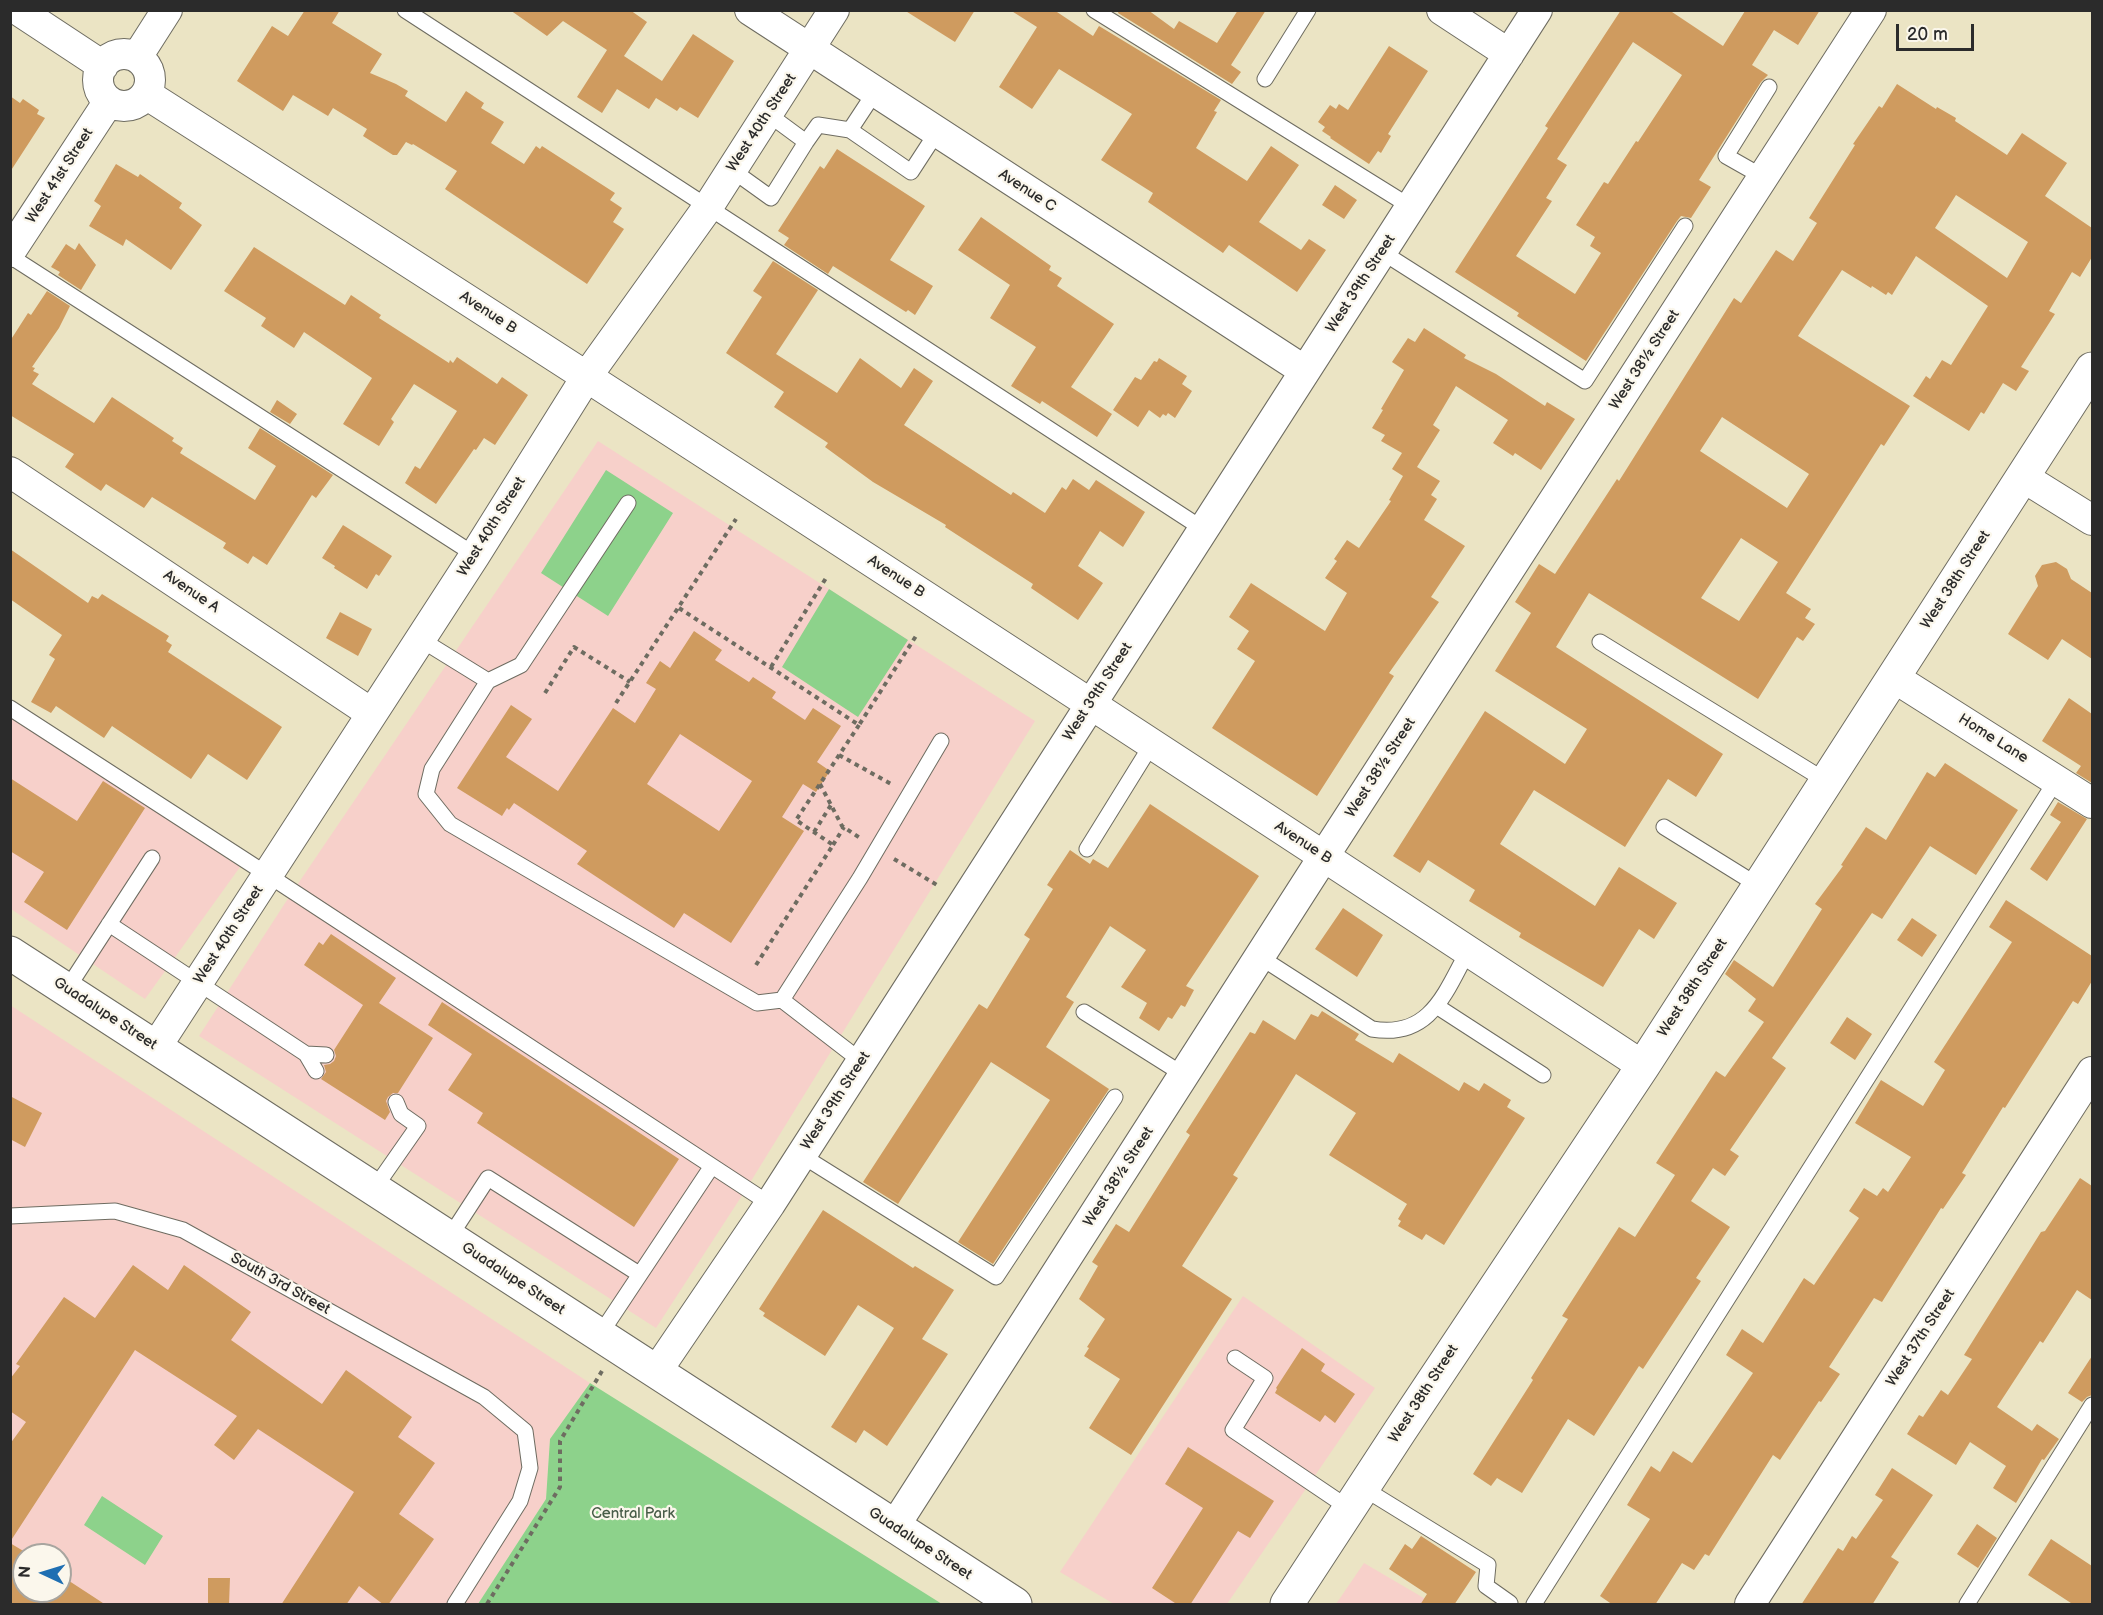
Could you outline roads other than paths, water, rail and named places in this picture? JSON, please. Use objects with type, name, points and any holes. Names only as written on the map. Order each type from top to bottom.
[{"type":"street","points":[[18,10],[103,66]]},
{"type":"street","points":[[136,57],[167,10]]},
{"type":"street","name":"Avenue C","points":[[750,10],[1305,371]]},
{"type":"street","name":"West 40th Street","points":[[156,1047],[475,555],[587,376],[708,207],[834,10]]},
{"type":"street","points":[[1442,10],[1509,54]]},
{"type":"street","name":"West 39th Street","points":[[656,1372],[770,1204],[1537,10]]},
{"type":"street","name":"West 38½ Street","points":[[894,1527],[1324,856],[1871,10]]},
{"type":"street","points":[[122,54],[136,57],[148,69],[149,86],[146,94],[133,105],[124,106],[109,101],[99,81],[103,66],[122,54]]},
{"type":"street","name":"Avenue B","points":[[146,94],[587,376],[1642,1066]]},
{"type":"street","name":"West 41st Street","points":[[10,254],[109,101]]},
{"type":"street","name":"West 38th Street","points":[[1287,1605],[1642,1066],[2092,369]]},
{"type":"street","name":"Avenue A","points":[[10,472],[371,713]]},
{"type":"street","points":[[2023,477],[2092,520]]},
{"type":"street","name":"Home Lane","points":[[1893,677],[2092,803]]},
{"type":"street","name":"Guadalupe Street","points":[[10,953],[1015,1605]]},
{"type":"street","name":"West 37th Street","points":[[1750,1605],[2092,1072]]},
{"type":"lane","points":[[405,10],[1203,529]]},
{"type":"lane","points":[[1094,10],[1411,207]]},
{"type":"lane","points":[[1265,79],[1308,10]]},
{"type":"lane","points":[[1763,177],[1726,156],[1769,87]]},
{"type":"lane","points":[[850,130],[875,92]]},
{"type":"lane","points":[[768,114],[806,142]]},
{"type":"lane","points":[[732,170],[771,198],[818,125],[850,130],[911,172],[938,132]]},
{"type":"lane","points":[[1382,252],[1585,381],[1685,226]]},
{"type":"lane","points":[[10,254],[475,555]]},
{"type":"lane","points":[[628,502],[521,665],[488,681],[432,769],[426,794],[450,824],[757,1003],[782,1000],[861,1061]]},
{"type":"lane","points":[[420,639],[488,681]]},
{"type":"lane","points":[[1600,642],[1826,781]]},
{"type":"lane","points":[[10,708],[268,874],[770,1204]]},
{"type":"lane","points":[[782,1000],[860,878],[941,741]]},
{"type":"lane","points":[[1087,849],[1152,744]]},
{"type":"lane","points":[[1534,1605],[2057,779]]},
{"type":"lane","points":[[1664,827],[1759,886]]},
{"type":"lane","points":[[67,989],[152,858]]},
{"type":"lane","points":[[109,924],[306,1054],[316,1071]]},
{"type":"lane","points":[[1260,957],[1372,1029],[1390,1032],[1414,1025],[1438,1007],[1468,951]]},
{"type":"lane","points":[[1438,1007],[1544,1075]]},
{"type":"lane","points":[[1084,1012],[1184,1075]]},
{"type":"lane","points":[[306,1054],[326,1055]]},
{"type":"lane","points":[[801,1155],[996,1277],[1115,1097]]},
{"type":"lane","points":[[374,1189],[418,1126],[395,1111]]},
{"type":"lane","points":[[608,1341],[639,1274],[712,1166]]},
{"type":"lane","points":[[449,1238],[488,1178],[639,1274]]},
{"type":"lane","name":"South 3rd Street","points":[[10,1216],[115,1211],[183,1230],[484,1397],[525,1431],[530,1468],[520,1501],[455,1605]]},
{"type":"lane","points":[[1234,1358],[1265,1378],[1233,1430],[1356,1499],[1488,1565],[1486,1586],[1510,1603]]},
{"type":"lane","points":[[1967,1605],[2092,1405]]},
{"type":"park label","name":"Central Park","points":[[633,1514]]}]
